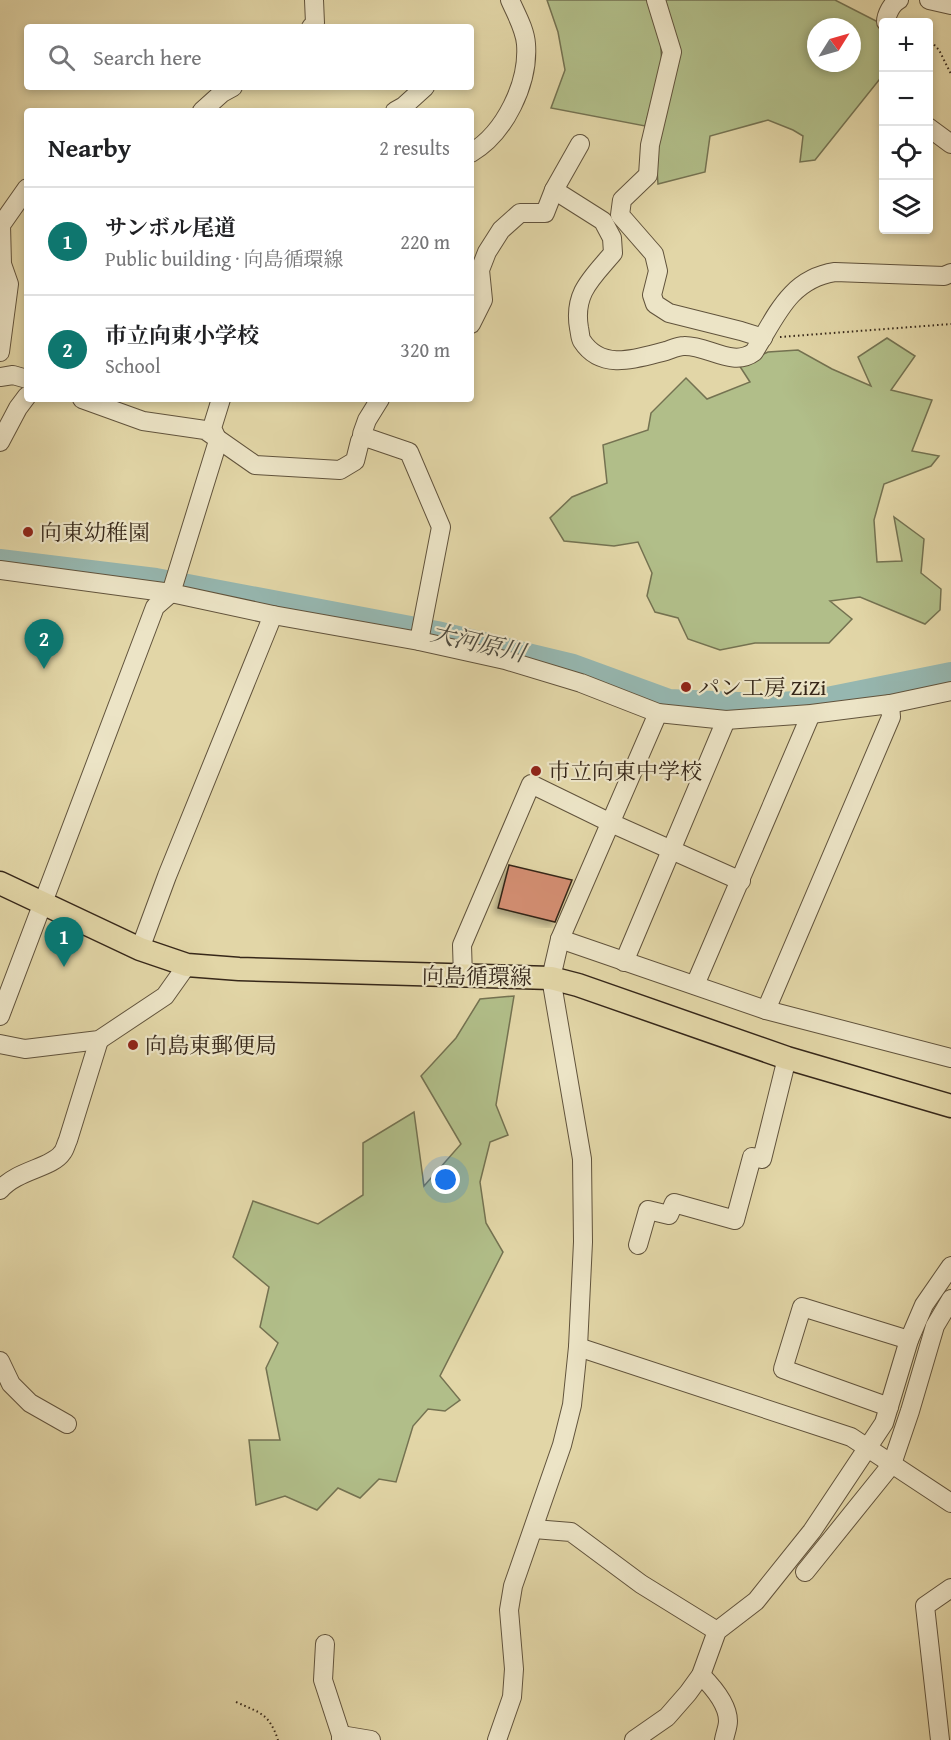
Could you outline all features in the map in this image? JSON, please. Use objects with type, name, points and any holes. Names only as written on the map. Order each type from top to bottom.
[{"type":"main road","name":"向島循環線","points":[[0,883],[141,949],[187,965],[238,969],[551,978],[578,985],[787,1058],[951,1106]]},
{"type":"street","points":[[314,0],[314,24]]},
{"type":"street","points":[[474,151],[501,126],[513,106],[524,69],[526,44],[510,0]]},
{"type":"street","points":[[656,0],[672,52],[650,145],[648,175],[622,200],[620,215],[654,254],[658,271],[652,295],[655,304],[669,313],[763,338]]},
{"type":"street","points":[[888,18],[895,2],[899,0]]},
{"type":"street","points":[[929,0],[951,5]]},
{"type":"street","points":[[205,108],[228,90]]},
{"type":"street","points":[[400,108],[422,90]]},
{"type":"street","points":[[933,131],[951,144]]},
{"type":"street","points":[[474,318],[483,300],[480,270],[487,252],[501,230],[520,213],[545,213],[554,190],[580,144]]},
{"type":"street","points":[[554,190],[603,221],[612,238],[613,253],[583,289],[576,314],[581,340],[597,356],[615,361],[632,360],[684,346],[733,358],[747,358],[763,338],[784,300],[819,274],[835,272],[944,276],[951,273]]},
{"type":"street","points":[[0,352],[9,284],[2,264],[1,225],[24,192]]},
{"type":"street","points":[[0,377],[13,375],[24,378]]},
{"type":"street","points":[[0,442],[24,400]]},
{"type":"street","points":[[90,402],[143,421],[205,430],[255,465],[340,470],[355,461],[360,441],[364,438],[409,452],[441,527],[419,641]]},
{"type":"street","points":[[0,1016],[155,607],[172,585],[218,441],[212,428],[220,402]]},
{"type":"street","points":[[364,438],[362,434],[367,420],[378,402]]},
{"type":"street","points":[[0,570],[172,585],[273,615],[419,641],[505,660],[581,683],[658,713],[726,720],[811,714],[890,704],[951,691]]},
{"type":"street","points":[[141,949],[167,876],[273,615]]},
{"type":"street","points":[[766,1010],[891,717],[890,704]]},
{"type":"street","points":[[497,1740],[512,1697],[514,1669],[509,1610],[513,1586],[562,1445],[572,1405],[578,1347],[583,1242],[582,1159],[551,978],[560,939],[658,713]]},
{"type":"street","points":[[695,985],[811,714]]},
{"type":"street","points":[[624,962],[726,720]]},
{"type":"street","points":[[463,977],[462,945],[531,784],[611,824],[741,881]]},
{"type":"street","points":[[560,939],[766,1010],[951,1058]]},
{"type":"street","points":[[0,1044],[25,1049],[99,1040],[165,996],[187,965]]},
{"type":"street","points":[[0,1190],[17,1175],[62,1155],[99,1040]]},
{"type":"street","points":[[638,1245],[648,1210],[669,1215],[674,1203],[735,1220],[752,1157],[762,1159],[787,1058]]},
{"type":"street","points":[[634,1740],[667,1717],[688,1693],[701,1675],[717,1631],[756,1601],[812,1531],[884,1424],[909,1340],[924,1305],[951,1266]]},
{"type":"street","points":[[805,1572],[892,1464],[935,1326],[951,1299]]},
{"type":"street","points":[[889,1407],[783,1369],[802,1307],[909,1340]]},
{"type":"street","points":[[578,1347],[851,1437],[951,1503]]},
{"type":"street","points":[[0,1361],[11,1384],[30,1402],[67,1424]]},
{"type":"street","points":[[534,1529],[571,1532],[641,1584],[717,1631]]},
{"type":"street","points":[[940,1740],[925,1606],[950,1590]]},
{"type":"street","points":[[325,1644],[323,1680],[341,1737],[371,1740]]},
{"type":"street","points":[[701,1675],[727,1709],[729,1722],[724,1740]]},
{"type":"path","points":[[933,43],[939,50],[951,74]]},
{"type":"path","points":[[763,338],[951,324]]},
{"type":"path","points":[[236,1702],[266,1716],[278,1740]]},
{"type":"green space","points":[[547,0],[650,0],[660,34],[662,64],[645,126],[551,108],[565,70],[558,32]]},
{"type":"green space","points":[[662,0],[835,0],[879,22],[879,80],[815,160],[800,162],[803,136],[768,120],[710,136],[705,172],[658,184],[656,156],[678,65],[679,46]]},
{"type":"green space","points":[[887,338],[915,356],[891,390],[932,400],[912,451],[939,456],[931,466],[884,484],[874,520],[877,562],[902,561],[894,517],[924,539],[921,573],[941,589],[940,610],[925,624],[860,597],[830,601],[852,619],[829,643],[755,643],[720,650],[688,639],[678,618],[655,612],[647,596],[652,573],[638,542],[614,546],[564,541],[550,518],[572,497],[607,483],[603,445],[648,430],[651,413],[686,378],[707,399],[750,382],[739,365],[768,352],[798,350],[832,369],[871,386],[858,357]]},
{"type":"green space","points":[[514,996],[496,1105],[508,1135],[490,1142],[480,1182],[486,1223],[503,1252],[440,1376],[460,1400],[445,1411],[428,1409],[413,1426],[396,1482],[379,1479],[360,1498],[338,1488],[317,1510],[285,1496],[256,1505],[249,1440],[280,1440],[266,1368],[278,1343],[260,1327],[269,1287],[233,1257],[253,1201],[318,1224],[363,1195],[363,1143],[414,1112],[424,1186],[461,1144],[421,1076],[456,1038],[480,999]]},
{"type":"building","points":[[509,865],[572,880],[555,922],[498,908]]},
{"type":"waterway","name":"大河原川","points":[[0,561],[156,580],[437,633],[573,666],[669,701],[761,705],[812,702],[951,674]]},
{"type":"place","name":"向東幼稚園","points":[[28,532]]},
{"type":"place","name":"市立向東小学校","points":[[44,669]]},
{"type":"place","name":"パン工房 ZiZi","points":[[686,687]]},
{"type":"place","name":"市立向東中学校","points":[[536,771]]},
{"type":"place","name":"サンボル尾道","points":[[64,967]]},
{"type":"place","name":"向島東郵便局","points":[[133,1045]]}]
